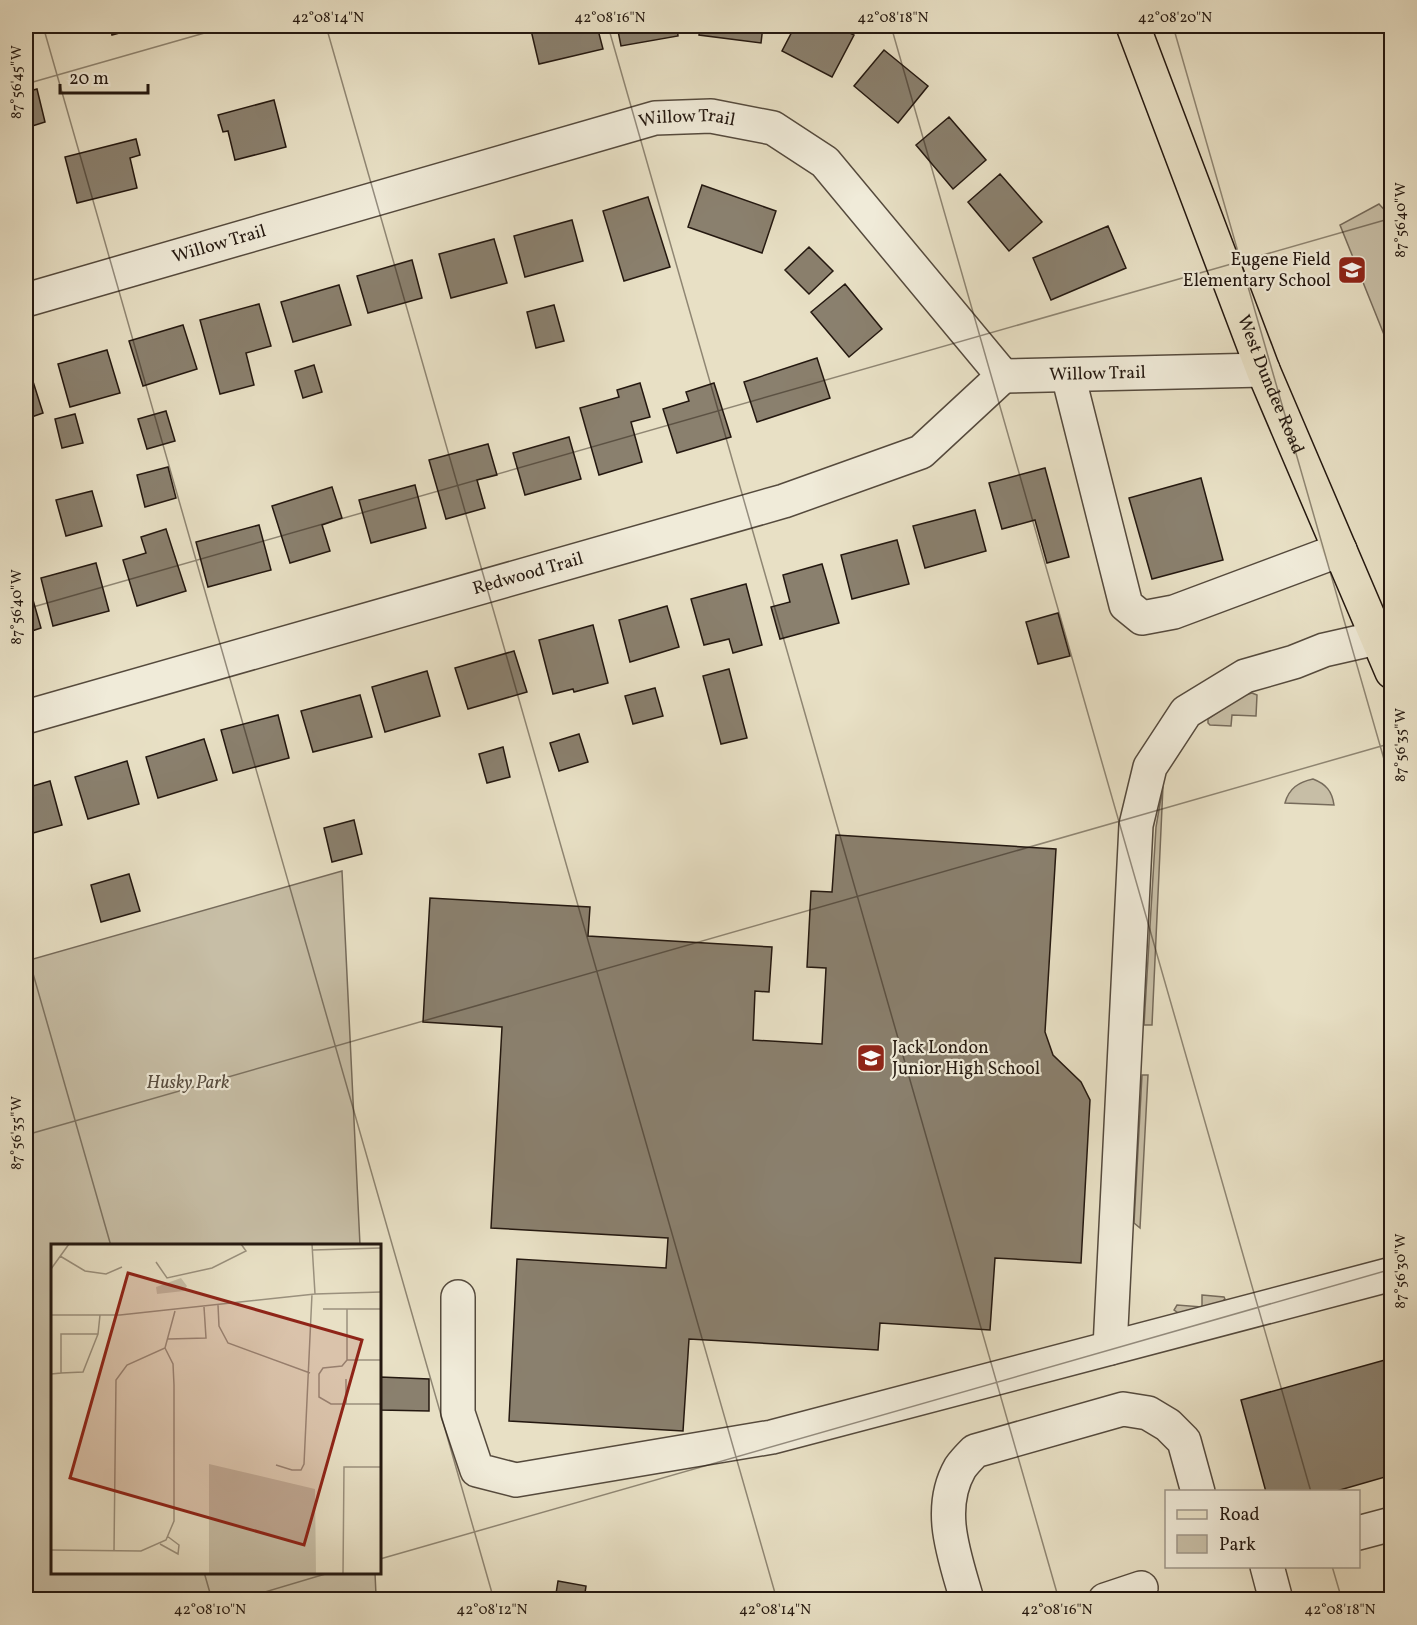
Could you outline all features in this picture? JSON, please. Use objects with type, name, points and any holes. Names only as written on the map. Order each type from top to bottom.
[{"type":"main road","name":"West Dundee Road","points":[[1133,26],[1263,370],[1392,672]]},
{"type":"street","name":"Willow Trail","points":[[26,300],[655,118],[711,116],[773,128],[825,162],[1003,376],[1263,370]]},
{"type":"street","points":[[1068,375],[1126,605],[1142,618],[1174,612],[1340,550]]},
{"type":"street","name":"Redwood Trail","points":[[26,717],[784,501],[921,452],[1003,376]]},
{"type":"street","points":[[1110,1348],[1137,825],[1150,767],[1186,712],[1245,676],[1294,662],[1324,650],[1377,638]]},
{"type":"street","points":[[458,1297],[458,1413],[477,1470],[516,1480],[772,1437],[1392,1274]]},
{"type":"street","points":[[967,1599],[950,1538],[948,1512],[951,1488],[960,1467],[975,1451],[1123,1409],[1149,1413],[1168,1425],[1184,1441],[1198,1490]]},
{"type":"street","points":[[1360,1533],[1392,1524]]},
{"type":"street","points":[[1268,1568],[1276,1599]]},
{"type":"street","points":[[1105,1599],[1141,1588]]},
{"type":"green space","points":[[1379,204],[1391,217],[1391,352],[1340,225]]},
{"type":"green space","points":[[1252,693],[1257,695],[1256,716],[1232,715],[1231,726],[1208,723],[1208,719],[1242,696]]},
{"type":"green space","points":[[1313,779],[1328,789],[1334,805],[1285,803],[1295,786]]},
{"type":"green space","points":[[1163,786],[1152,1025],[1144,1025],[1156,827]]},
{"type":"green space","name":"Husky Park","points":[[342,871],[360,1244],[51,1244],[51,1574],[375,1574],[376,1595],[362,1600],[26,1599],[26,961]]},
{"type":"green space","points":[[1142,1075],[1148,1075],[1140,1228],[1134,1223]]},
{"type":"green space","points":[[1202,1295],[1225,1299],[1214,1307],[1193,1315],[1174,1310],[1177,1305],[1202,1307]]},
{"type":"building","points":[[110,26],[140,26],[141,27],[112,35]]},
{"type":"building","points":[[530,26],[597,26],[603,49],[539,64]]},
{"type":"building","points":[[617,26],[677,26],[678,36],[621,46]]},
{"type":"building","points":[[700,26],[763,26],[761,43],[699,35]]},
{"type":"building","points":[[795,26],[836,26],[854,35],[832,77],[782,51]]},
{"type":"building","points":[[884,50],[928,86],[898,123],[854,86]]},
{"type":"building","points":[[37,89],[45,122],[26,128],[26,92]]},
{"type":"building","points":[[274,100],[286,147],[235,160],[228,131],[223,132],[218,115]]},
{"type":"building","points":[[949,117],[986,160],[953,189],[916,145]]},
{"type":"building","points":[[136,139],[140,155],[130,158],[137,188],[77,203],[65,157]]},
{"type":"building","points":[[1000,174],[1042,222],[1009,251],[968,202]]},
{"type":"building","points":[[702,185],[776,211],[762,253],[688,227]]},
{"type":"building","points":[[648,197],[670,267],[624,281],[603,211]]},
{"type":"building","points":[[572,220],[583,261],[525,277],[514,236]]},
{"type":"building","points":[[1108,226],[1126,268],[1051,300],[1033,258]]},
{"type":"building","points":[[494,239],[507,283],[451,298],[439,254]]},
{"type":"building","points":[[809,247],[833,271],[809,294],[785,270]]},
{"type":"building","points":[[412,260],[422,298],[368,313],[357,276]]},
{"type":"building","points":[[845,284],[882,329],[849,357],[811,312]]},
{"type":"building","points":[[339,285],[351,325],[293,342],[281,302]]},
{"type":"building","points":[[259,304],[271,346],[246,353],[254,385],[220,394],[200,320]]},
{"type":"building","points":[[554,305],[564,341],[536,348],[527,312]]},
{"type":"building","points":[[183,325],[197,369],[143,386],[129,341]]},
{"type":"building","points":[[107,350],[120,393],[70,407],[58,364]]},
{"type":"building","points":[[817,358],[830,398],[757,422],[744,382]]},
{"type":"building","points":[[314,365],[322,392],[303,398],[295,371]]},
{"type":"building","points":[[30,372],[43,413],[26,419],[26,373]]},
{"type":"building","points":[[640,383],[650,417],[631,422],[642,462],[599,475],[580,408],[619,397],[617,390]]},
{"type":"building","points":[[714,383],[731,437],[677,453],[663,409],[689,401],[686,392]]},
{"type":"building","points":[[166,411],[175,441],[147,449],[138,419]]},
{"type":"building","points":[[75,414],[83,443],[62,448],[55,419]]},
{"type":"building","points":[[569,437],[581,479],[525,495],[513,453]]},
{"type":"building","points":[[488,444],[497,475],[477,480],[485,508],[446,519],[429,460]]},
{"type":"building","points":[[168,467],[176,498],[145,507],[137,475]]},
{"type":"building","points":[[1045,468],[1069,557],[1047,563],[1035,520],[1002,529],[989,483]]},
{"type":"building","points":[[1201,478],[1223,560],[1152,579],[1129,498]]},
{"type":"building","points":[[415,485],[426,528],[371,543],[359,500]]},
{"type":"building","points":[[332,487],[342,518],[322,525],[330,551],[290,563],[272,506]]},
{"type":"building","points":[[92,491],[102,526],[66,536],[56,500]]},
{"type":"building","points":[[975,510],[986,551],[925,568],[913,526]]},
{"type":"building","points":[[259,525],[271,570],[208,587],[196,542]]},
{"type":"building","points":[[166,529],[186,591],[137,606],[123,560],[146,553],[141,537]]},
{"type":"building","points":[[897,540],[909,584],[852,599],[841,555]]},
{"type":"building","points":[[96,563],[109,611],[53,626],[41,578]]},
{"type":"building","points":[[822,564],[839,623],[780,639],[771,607],[790,602],[783,575]]},
{"type":"building","points":[[746,584],[762,645],[733,653],[729,639],[704,645],[691,599]]},
{"type":"building","points":[[29,586],[41,628],[26,633],[26,588]]},
{"type":"building","points":[[667,606],[679,647],[630,662],[619,620]]},
{"type":"building","points":[[1058,613],[1070,656],[1038,664],[1026,622]]},
{"type":"building","points":[[593,625],[608,683],[574,692],[573,689],[553,694],[539,640]]},
{"type":"building","points":[[514,651],[527,692],[468,709],[455,668]]},
{"type":"building","points":[[729,669],[747,738],[721,744],[703,676]]},
{"type":"building","points":[[427,671],[440,716],[385,732],[372,687]]},
{"type":"building","points":[[655,688],[663,716],[633,724],[625,696]]},
{"type":"building","points":[[360,695],[372,737],[313,752],[301,711]]},
{"type":"building","points":[[278,715],[289,758],[233,773],[221,730]]},
{"type":"building","points":[[579,734],[588,762],[559,771],[550,743]]},
{"type":"building","points":[[204,739],[217,780],[158,798],[146,757]]},
{"type":"building","points":[[503,747],[510,777],[487,783],[479,754]]},
{"type":"building","points":[[127,761],[139,804],[88,819],[75,777]]},
{"type":"building","points":[[50,781],[62,825],[26,835],[26,788]]},
{"type":"building","points":[[354,820],[362,854],[332,862],[324,828]]},
{"type":"building","points":[[836,835],[1056,849],[1045,1032],[1053,1055],[1081,1082],[1090,1100],[1081,1263],[995,1258],[990,1330],[880,1323],[878,1350],[689,1339],[683,1431],[509,1421],[517,1259],[666,1268],[668,1238],[491,1228],[502,1027],[423,1022],[430,898],[590,907],[588,936],[772,947],[769,992],[755,991],[753,1040],[822,1044],[826,968],[807,967],[811,891],[832,892]]},
{"type":"building","points":[[129,874],[140,911],[101,922],[91,885]]},
{"type":"building","points":[[1392,1358],[1392,1475],[1340,1490],[1265,1490],[1241,1400]]},
{"type":"building","points":[[381,1377],[429,1379],[429,1411],[381,1410]]},
{"type":"building","points":[[558,1581],[586,1586],[584,1600],[555,1600]]},
{"type":"building","points":[[391,1595],[393,1600],[376,1600]]},
{"type":"place","name":"Eugene Field Elementary School","points":[[1352,270]]},
{"type":"place","name":"Jack London Junior High School","points":[[871,1058]]}]
